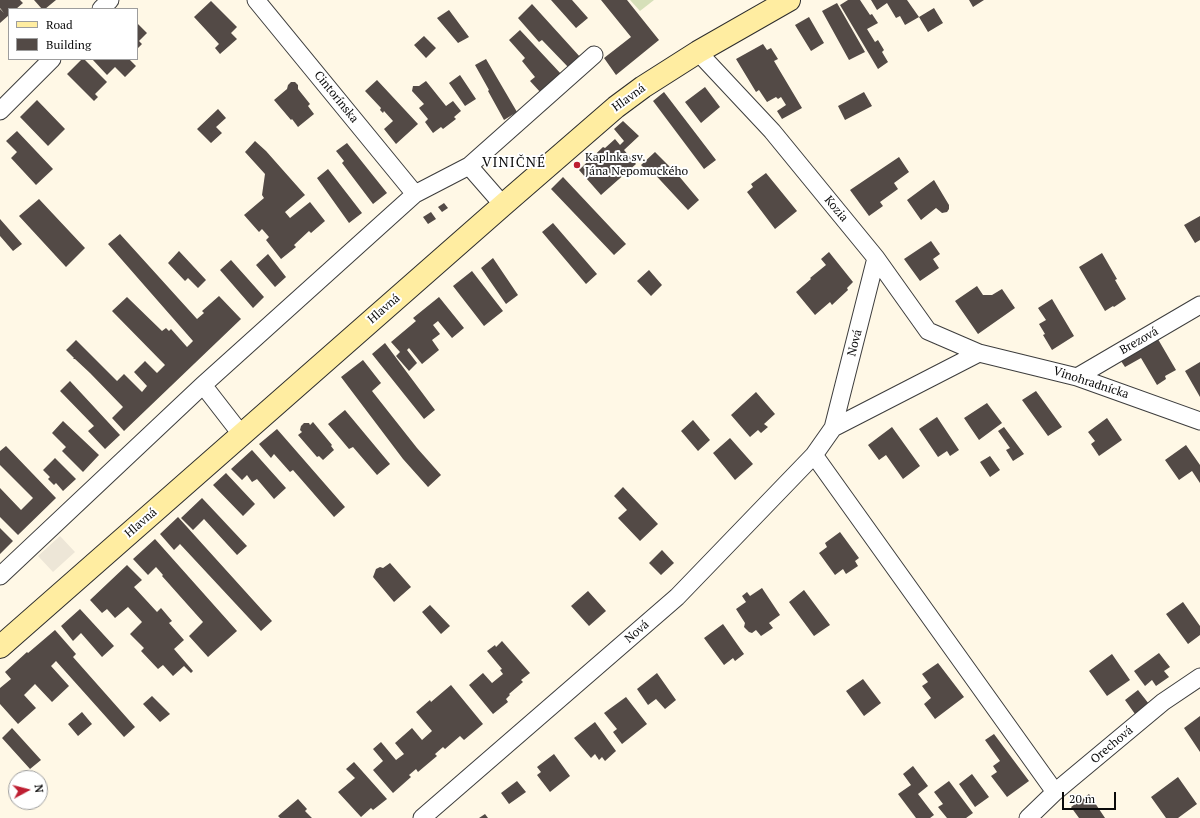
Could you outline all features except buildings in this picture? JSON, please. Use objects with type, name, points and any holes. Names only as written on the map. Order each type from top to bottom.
[{"type":"main road","name":"Hlavná","points":[[0,647],[241,434],[616,107],[643,87],[698,52],[789,0]]},
{"type":"street","points":[[102,8],[110,0]]},
{"type":"street","name":"Cintorínska","points":[[256,0],[415,194]]},
{"type":"street","name":"Kozia","points":[[698,52],[772,131],[876,258],[928,331],[979,353]]},
{"type":"street","points":[[0,576],[203,385],[415,194],[468,166],[594,55]]},
{"type":"street","points":[[0,111],[51,60]]},
{"type":"street","points":[[468,166],[503,205]]},
{"type":"street","name":"Nová","points":[[422,818],[678,597],[814,455],[833,428],[876,258]]},
{"type":"street","name":"Brezová","points":[[1077,377],[1200,305]]},
{"type":"street","name":"Nová","points":[[833,428],[979,353]]},
{"type":"street","name":"Vinohradnícka","points":[[979,353],[1077,377],[1200,420]]},
{"type":"street","points":[[203,385],[241,434]]},
{"type":"street","points":[[814,455],[1055,792]]},
{"type":"street","name":"Orechová","points":[[1028,818],[1055,792],[1163,702],[1200,677]]},
{"type":"green space","points":[[630,0],[654,0],[640,11]]},
{"type":"shaded area","points":[[60,536],[75,552],[53,572],[38,556]]},
{"type":"place","name":"Kaplnka sv. Jána Nepomuckého","points":[[577,165]]},
{"type":"district","name":"VINIČNÉ","points":[[514,163]]}]
